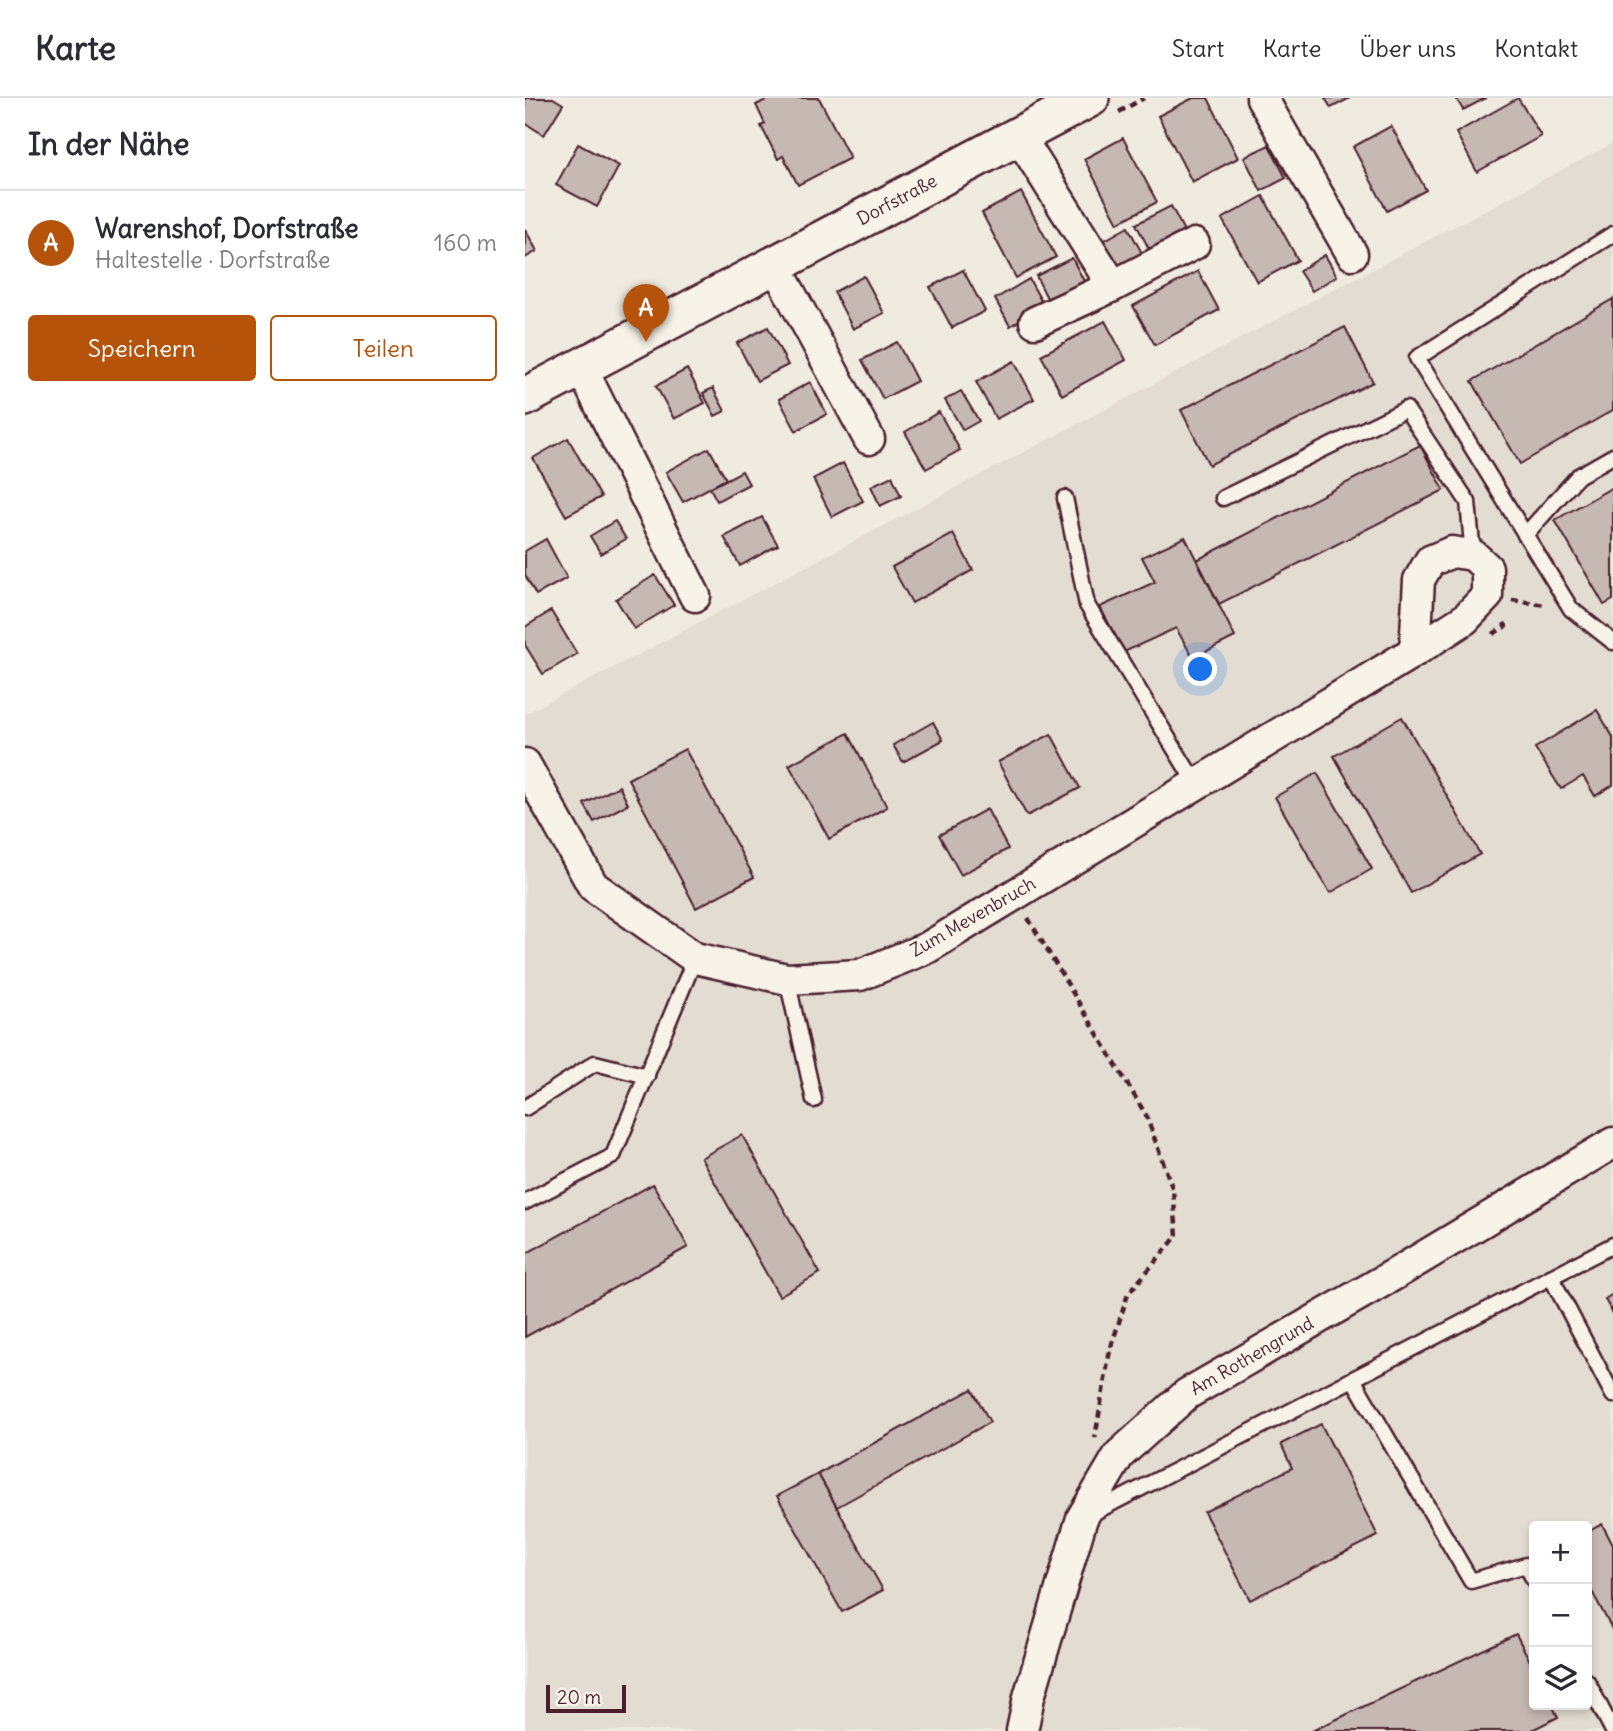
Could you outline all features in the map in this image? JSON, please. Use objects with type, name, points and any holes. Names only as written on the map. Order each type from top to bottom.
[{"type":"street","name":"Dorfstraße","points":[[525,397],[1090,98]]},
{"type":"street","points":[[1262,98],[1352,254]]},
{"type":"street","points":[[1019,136],[1113,286]]},
{"type":"street","points":[[1035,322],[1194,244]]},
{"type":"street","points":[[775,265],[869,439]]},
{"type":"street","points":[[581,367],[695,596]]},
{"type":"street","points":[[1415,651],[1419,580],[1430,561],[1452,552],[1473,555],[1487,568],[1487,596]]},
{"type":"street","name":"Zum Mevenbruch","points":[[525,764],[593,886],[695,958],[787,979],[860,975],[927,948],[1415,651],[1465,619],[1487,596]]},
{"type":"street","name":"Am Rothengrund","points":[[1023,1731],[1029,1697],[1082,1518],[1119,1455],[1187,1394],[1395,1274],[1613,1143]]},
{"type":"lane","points":[[1613,234],[1417,358],[1571,609],[1613,642]]},
{"type":"lane","points":[[1223,498],[1406,409],[1468,502],[1473,555]]},
{"type":"lane","points":[[1525,535],[1578,476],[1613,456]]},
{"type":"lane","points":[[1065,498],[1087,605],[1196,784]]},
{"type":"lane","points":[[525,1202],[613,1156],[695,958]]},
{"type":"lane","points":[[787,979],[814,1100]]},
{"type":"lane","points":[[525,1108],[595,1063],[647,1076]]},
{"type":"lane","points":[[1082,1518],[1613,1245]]},
{"type":"lane","points":[[1551,1277],[1613,1395]]},
{"type":"lane","points":[[1353,1379],[1471,1581],[1526,1565],[1529,1571]]},
{"type":"lane","points":[[1592,1691],[1613,1731]]},
{"type":"path","points":[[1487,596],[1571,609]]},
{"type":"path","points":[[1483,639],[1506,625],[1487,596]]},
{"type":"path","points":[[1014,894],[1146,1115],[1173,1190],[1177,1236],[1128,1294],[1109,1350],[1095,1441]]},
{"type":"shaded area","points":[[1613,143],[1613,1731],[525,1731],[525,714]]},
{"type":"building","points":[[525,98],[553,98],[563,104],[544,135],[525,123]]},
{"type":"building","points":[[770,98],[819,98],[850,158],[798,185],[783,156],[778,159],[761,126],[765,124],[756,105]]},
{"type":"building","points":[[1193,98],[1208,98],[1238,158],[1192,182],[1158,116]]},
{"type":"building","points":[[1325,98],[1350,98],[1331,108]]},
{"type":"building","points":[[1456,98],[1486,98],[1463,110]]},
{"type":"building","points":[[1518,98],[1541,136],[1477,172],[1456,133]]},
{"type":"building","points":[[1391,126],[1426,190],[1387,211],[1353,147]]},
{"type":"building","points":[[1123,138],[1157,202],[1118,223],[1084,159]]},
{"type":"building","points":[[578,144],[619,166],[597,207],[556,185]]},
{"type":"building","points":[[1269,145],[1286,178],[1261,191],[1244,157]]},
{"type":"building","points":[[1021,192],[1056,257],[1016,278],[982,213]]},
{"type":"building","points":[[1263,196],[1298,260],[1257,282],[1222,219]]},
{"type":"building","points":[[1171,206],[1184,231],[1149,249],[1136,224]]},
{"type":"building","points":[[1128,227],[1143,255],[1113,271],[1098,244]]},
{"type":"building","points":[[525,229],[537,251],[525,258]]},
{"type":"building","points":[[1325,255],[1337,276],[1312,291],[1299,271]]},
{"type":"building","points":[[1072,258],[1085,283],[1049,302],[1036,276]]},
{"type":"building","points":[[963,270],[985,311],[952,328],[930,287]]},
{"type":"building","points":[[1198,271],[1219,310],[1155,345],[1133,306]]},
{"type":"building","points":[[864,276],[884,313],[853,329],[834,292]]},
{"type":"building","points":[[1029,279],[1044,306],[1010,326],[995,299]]},
{"type":"building","points":[[1613,299],[1613,410],[1520,464],[1472,381]]},
{"type":"building","points":[[1105,321],[1126,360],[1062,395],[1041,355]]},
{"type":"building","points":[[768,327],[788,365],[757,381],[737,343]]},
{"type":"building","points":[[1345,327],[1373,382],[1209,465],[1181,410]]},
{"type":"building","points":[[897,342],[917,381],[883,399],[862,360]]},
{"type":"building","points":[[1014,361],[1034,399],[996,419],[976,382]]},
{"type":"building","points":[[687,369],[705,403],[674,419],[656,386]]},
{"type":"building","points":[[810,382],[827,414],[796,431],[779,399]]},
{"type":"building","points":[[713,388],[725,411],[715,416],[703,393]]},
{"type":"building","points":[[961,391],[979,421],[963,430],[945,400]]},
{"type":"building","points":[[939,412],[960,450],[926,469],[905,432]]},
{"type":"building","points":[[568,438],[601,497],[566,516],[533,458]]},
{"type":"building","points":[[1420,445],[1444,490],[1219,604],[1197,560]]},
{"type":"building","points":[[709,448],[726,479],[683,502],[666,472]]},
{"type":"building","points":[[843,463],[863,501],[832,517],[813,479]]},
{"type":"building","points":[[742,471],[749,484],[717,501],[710,488]]},
{"type":"building","points":[[892,476],[901,496],[880,506],[871,486]]},
{"type":"building","points":[[1613,487],[1613,600],[1604,605],[1555,520]]},
{"type":"building","points":[[762,517],[778,545],[740,566],[724,537]]},
{"type":"building","points":[[615,521],[626,539],[601,554],[590,536]]},
{"type":"building","points":[[953,534],[973,570],[912,603],[892,567]]},
{"type":"building","points":[[1185,537],[1235,637],[1193,658],[1176,628],[1124,652],[1100,607],[1155,582],[1142,557]]},
{"type":"building","points":[[546,539],[567,578],[536,595],[525,575],[525,551]]},
{"type":"building","points":[[655,575],[674,605],[634,629],[616,599]]},
{"type":"building","points":[[551,611],[577,654],[543,674],[525,645],[525,627]]},
{"type":"building","points":[[1597,710],[1613,737],[1613,785],[1595,796],[1583,776],[1561,789],[1535,748]]},
{"type":"building","points":[[1402,717],[1480,854],[1411,893],[1334,756]]},
{"type":"building","points":[[933,722],[943,740],[903,762],[893,745]]},
{"type":"building","points":[[848,733],[887,807],[829,839],[789,765]]},
{"type":"building","points":[[1051,734],[1080,788],[1027,816],[998,762]]},
{"type":"building","points":[[685,749],[754,877],[696,908],[628,779]]},
{"type":"building","points":[[1317,773],[1372,869],[1330,893],[1275,797]]},
{"type":"building","points":[[619,786],[628,804],[594,822],[584,804]]},
{"type":"building","points":[[987,809],[1008,849],[961,875],[939,835]]},
{"type":"building","points":[[742,1135],[820,1273],[779,1296],[701,1158]]},
{"type":"building","points":[[653,1184],[688,1247],[525,1337],[525,1254]]},
{"type":"building","points":[[1613,1294],[1613,1315],[1605,1299]]},
{"type":"building","points":[[972,1389],[990,1422],[837,1507],[818,1474]]},
{"type":"building","points":[[1321,1424],[1378,1536],[1250,1600],[1204,1512],[1292,1468],[1281,1444]]},
{"type":"building","points":[[818,1474],[883,1590],[842,1612],[777,1496]]},
{"type":"building","points":[[1602,1524],[1613,1545],[1613,1631],[1592,1591],[1592,1529]]},
{"type":"building","points":[[1516,1634],[1529,1659],[1529,1710],[1554,1710],[1558,1717],[1530,1731],[1312,1731]]},
{"type":"place","name":"Warenshof, Dorfstraße","points":[[646,342]]}]
